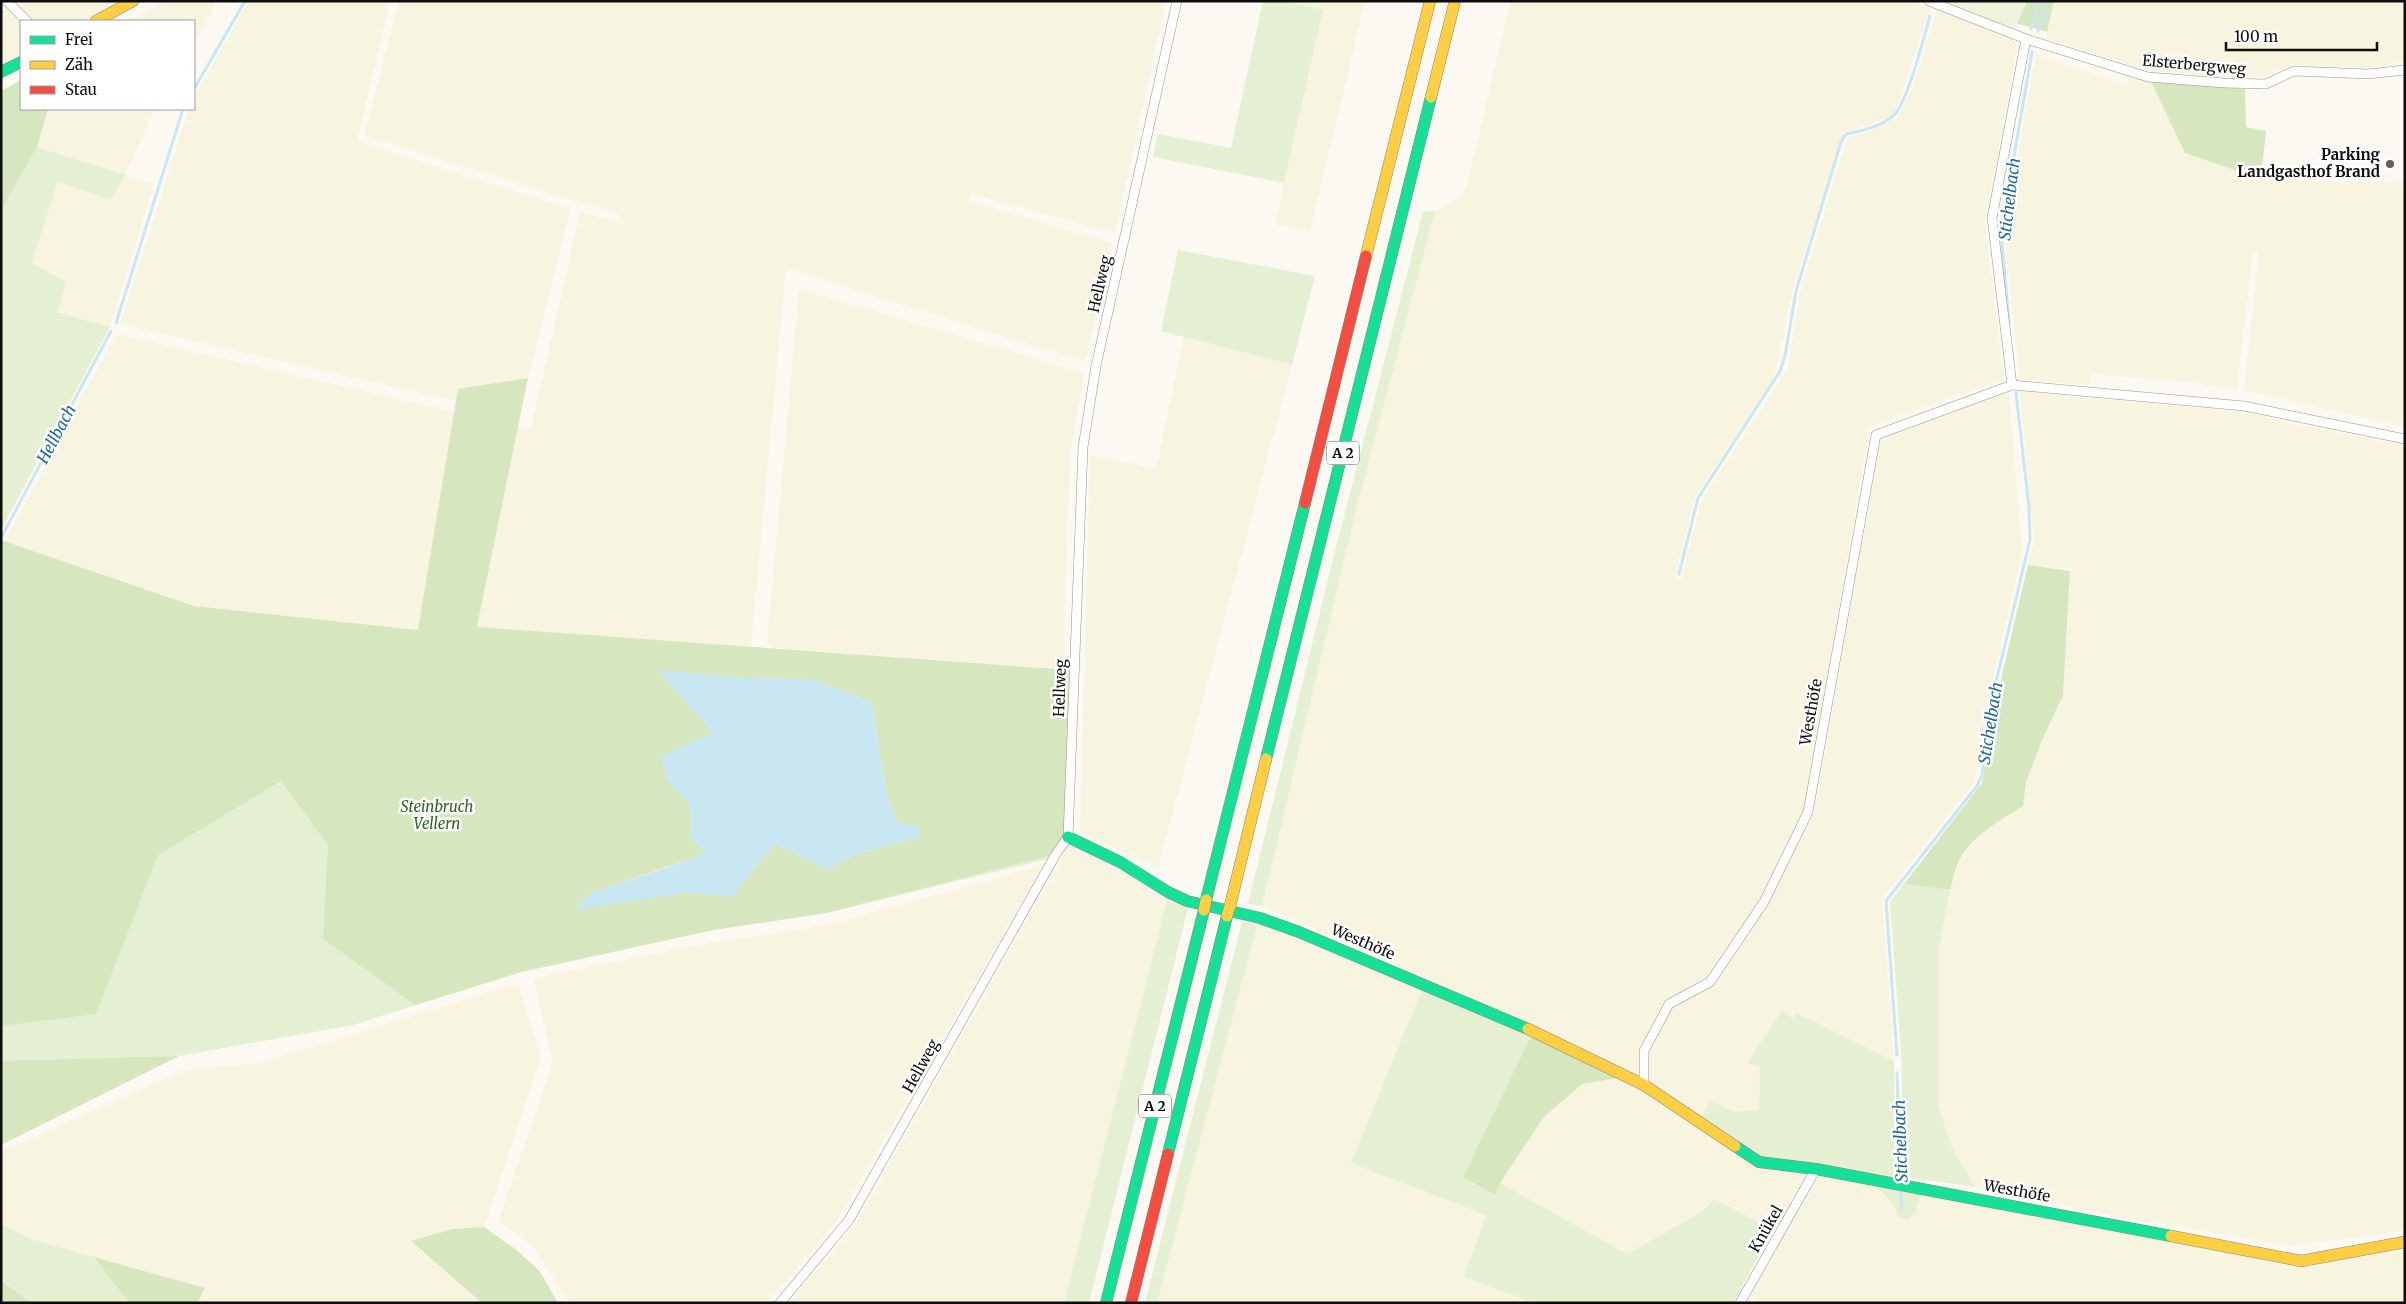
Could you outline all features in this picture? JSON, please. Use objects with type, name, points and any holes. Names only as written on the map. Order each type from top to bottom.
[{"type":"main road","points":[[98,20],[133,1]]},
{"type":"main road","name":"A 2","points":[[1106,1303],[1430,1]]},
{"type":"main road","name":"A 2","points":[[1131,1303],[1455,1]]},
{"type":"main road","points":[[1,72],[20,62]]},
{"type":"main road","name":"Westhöfe","points":[[1068,837],[1120,862],[1168,892],[1187,901],[1260,918],[1299,932],[1519,1024],[1644,1085],[1759,1162],[1816,1169],[2301,1261],[2405,1242]]},
{"type":"street","points":[[7,1],[26,20]]},
{"type":"street","name":"Hellweg","points":[[780,1303],[849,1220],[1051,862],[1068,837],[1083,447],[1096,366],[1177,1]]},
{"type":"street","name":"Elsterbergweg","points":[[1929,1],[2026,39],[2148,77],[2266,84],[2294,71],[2368,74],[2405,70]]},
{"type":"street","points":[[2026,39],[1992,218],[2012,384],[2244,406],[2405,439]]},
{"type":"street","name":"Westhöfe","points":[[1644,1085],[1644,1051],[1669,1004],[1710,982],[1764,902],[1808,812],[1876,435],[2012,384]]},
{"type":"street","name":"Knükel","points":[[1740,1303],[1816,1169]]},
{"type":"shaded area","points":[[2,1],[20,22],[20,62],[1,71]]},
{"type":"shaded area","points":[[15,1],[128,1],[95,20],[27,20]]},
{"type":"shaded area","points":[[166,1],[214,1],[213,11],[195,40],[195,20],[131,20]]},
{"type":"shaded area","points":[[249,1],[390,1],[357,141],[570,209],[528,378],[458,389],[456,401],[120,324],[189,110],[195,110],[195,95]]},
{"type":"shaded area","points":[[399,1],[1166,1],[1115,233],[972,194],[969,201],[1112,243],[1085,362],[786,268],[751,646],[477,628],[518,427],[531,429],[580,212],[623,223],[618,214],[364,136]]},
{"type":"shaded area","points":[[1285,1],[1365,1],[1310,231],[1275,224],[1323,10]]},
{"type":"shaded area","points":[[1511,1],[1913,1],[1930,8],[1894,116],[1844,132],[1793,288],[1777,365],[1771,382],[1695,497],[1674,579],[1681,581],[1702,499],[1788,368],[1800,292],[1845,144],[1850,137],[1870,132],[1897,118],[1914,84],[1937,9],[2018,43],[1985,222],[2004,380],[1867,427],[1867,444],[1804,810],[1759,901],[1707,977],[1665,1000],[1639,1050],[1639,1077],[1534,1026],[1262,906],[1356,510],[1435,211],[1464,196]]},
{"type":"shaded area","points":[[2054,1],[2405,1],[2405,62],[2367,68],[2293,65],[2264,76],[2239,78],[2151,71],[2046,39]]},
{"type":"shaded area","points":[[2036,54],[2127,85],[2129,73],[2150,79],[2261,179],[2340,183],[2405,181],[2405,427],[2244,390],[2259,251],[2253,250],[2237,390],[2188,382],[2091,374],[2090,385],[2020,379],[2004,231]]},
{"type":"shaded area","points":[[48,110],[155,110],[125,175],[154,184],[110,327],[57,312],[32,263],[57,181],[111,200],[124,176],[37,147]]},
{"type":"shaded area","points":[[799,289],[1084,373],[1070,451],[1063,669],[775,648],[767,642]]},
{"type":"shaded area","points":[[116,334],[454,412],[419,630],[194,606],[5,541]]},
{"type":"shaded area","points":[[1184,337],[1292,365],[1158,868],[1080,832],[1090,455],[1156,469]]},
{"type":"shaded area","points":[[2009,392],[2022,551],[1988,702],[1975,781],[1882,899],[1894,1061],[1796,1013],[1747,1062],[1760,1065],[1759,1110],[1734,1112],[1710,1101],[1701,1119],[1647,1080],[1647,1048],[1671,1007],[1708,987],[1722,975],[1763,912],[1814,814],[1881,439]]},
{"type":"shaded area","points":[[2020,392],[2240,412],[2405,446],[2405,1230],[2291,1246],[2120,1217],[1975,1187],[1950,1144],[1939,1108],[1938,1000],[1939,948],[1950,890],[1958,863],[1974,842],[1994,824],[2023,806],[2026,782],[2040,745],[2063,695],[2070,571],[2074,569],[2028,565],[2034,540]]},
{"type":"shaded area","points":[[1069,846],[1125,873],[1167,901],[1064,1303],[789,1303],[856,1224]]},
{"type":"shaded area","points":[[1043,865],[836,1222],[767,1303],[570,1303],[535,1249],[498,1221],[553,1062],[533,978],[698,945],[827,925]]},
{"type":"shaded area","points":[[1257,925],[1295,937],[1422,990],[1352,1163],[1486,1215],[1464,1277],[1534,1303],[1157,1303]]},
{"type":"shaded area","points":[[518,983],[541,1058],[484,1227],[452,1229],[412,1242],[482,1303],[197,1303],[205,1288],[28,1238],[1,1222],[1,1152],[185,1070],[257,1064]]},
{"type":"shaded area","points":[[1618,1078],[1638,1085],[1755,1167],[1807,1174],[1773,1230],[1714,1199],[1702,1212],[1627,1255],[1500,1183],[1544,1117],[1582,1084]]},
{"type":"shaded area","points":[[1819,1177],[1877,1187],[1894,1205],[1898,1216],[1916,1213],[1920,1193],[2299,1267],[2405,1248],[2405,1303],[1761,1303],[1750,1297]]},
{"type":"green space","points":[[1263,1],[1285,1],[1323,10],[1284,183],[1153,157],[1158,134],[1231,148]]},
{"type":"green space","points":[[1938,1],[2027,1],[2015,28],[1978,17]]},
{"type":"green space","points":[[2027,1],[2054,1],[2047,32],[2016,23]]},
{"type":"green space","points":[[2150,79],[2245,89],[2246,127],[2266,131],[2261,179],[2185,153]]},
{"type":"green space","points":[[20,81],[20,110],[48,110],[37,147],[1,213],[1,91]]},
{"type":"green space","points":[[37,147],[125,175],[111,200],[57,182],[32,263],[66,282],[57,312],[110,327],[1,530],[1,213]]},
{"type":"green space","points":[[1435,211],[1356,510],[1262,906],[1248,904],[1335,551],[1423,212]]},
{"type":"green space","points":[[1178,250],[1315,276],[1292,365],[1161,331]]},
{"type":"green space","name":"Steinbruch Vellern","points":[[528,378],[477,627],[1069,670],[1068,837],[1056,854],[826,913],[713,930],[521,972],[415,1005],[323,939],[328,845],[281,781],[158,855],[96,1014],[1,1026],[1,540],[194,606],[418,630],[458,389]],"holes":[[[659,671],[749,678],[810,679],[872,702],[886,793],[897,822],[916,826],[921,837],[854,855],[827,869],[775,844],[731,897],[689,892],[576,909],[592,892],[707,853],[691,839],[690,806],[713,733]]]},
{"type":"green space","points":[[2028,565],[2070,571],[2063,695],[2040,745],[2026,782],[2023,806],[1986,830],[1970,845],[1955,869],[1950,890],[1904,884],[1982,783],[1996,700]]},
{"type":"green space","name":"Steinbruch Vellern","points":[[561,633],[1069,670],[1064,833],[1048,859],[826,913],[713,930],[521,972],[353,1025],[179,1056],[1,1145],[1,992],[139,840],[431,643]]},
{"type":"green space","points":[[1904,884],[1950,890],[1939,948],[1939,1108],[1950,1144],[1975,1187],[1904,1177],[1901,1052],[1890,902]]},
{"type":"green space","points":[[1167,901],[1188,908],[1089,1303],[1064,1303]]},
{"type":"green space","points":[[1242,922],[1257,925],[1157,1303],[1145,1303]]},
{"type":"green space","points":[[1422,990],[1531,1036],[1464,1177],[1494,1195],[1500,1183],[1627,1254],[1702,1212],[1714,1199],[1773,1230],[1733,1303],[1534,1303],[1464,1277],[1486,1215],[1351,1163]]},
{"type":"green space","points":[[1782,1011],[1793,1018],[1796,1013],[1894,1061],[1895,1177],[1762,1157],[1701,1119],[1710,1101],[1734,1112],[1759,1110],[1760,1066],[1747,1063]]},
{"type":"green space","points":[[1531,1036],[1618,1078],[1582,1084],[1544,1117],[1500,1183],[1495,1195],[1463,1177]]},
{"type":"green space","points":[[179,1056],[1,1145],[1,1061]]},
{"type":"green space","points":[[1877,1187],[1920,1193],[1916,1213],[1907,1220],[1898,1216],[1894,1205]]},
{"type":"green space","points":[[1,1223],[28,1238],[94,1257],[129,1303],[32,1303],[1,1279]]},
{"type":"green space","points":[[484,1227],[514,1248],[539,1270],[558,1303],[482,1303],[411,1241],[452,1229]]},
{"type":"green space","points":[[94,1257],[205,1288],[197,1303],[129,1303]]},
{"type":"green space","points":[[1,1280],[32,1303],[1,1303]]},
{"type":"water","points":[[658,670],[749,678],[810,679],[872,702],[886,793],[897,822],[916,826],[921,837],[854,855],[827,869],[775,844],[731,897],[689,892],[575,910],[592,892],[664,869],[706,853],[691,839],[690,806],[667,780],[661,757],[713,733]]},
{"type":"waterway","name":"Hellbach","points":[[195,87],[245,1]]},
{"type":"waterway","points":[[2031,29],[2035,21],[2037,1]]},
{"type":"waterway","name":"Stichelbach","points":[[2038,31],[2044,19],[2046,1]]},
{"type":"waterway","points":[[1679,574],[1698,498],[1780,371],[1785,356],[1796,291],[1841,142],[1846,134],[1877,126],[1893,116],[1898,109],[1909,85],[1930,16]]},
{"type":"waterway","name":"Stichelbach","points":[[2009,323],[2001,232],[2032,52]]},
{"type":"waterway","name":"Hellbach","points":[[116,323],[183,110]]},
{"type":"waterway","name":"Hellbach","points":[[1,538],[111,331]]},
{"type":"waterway","name":"Stichelbach","points":[[1897,1055],[1886,901],[1977,786],[1982,775],[1992,699],[2030,540],[2029,507],[2016,393]]},
{"type":"waterway","name":"Stichelbach","points":[[1897,1073],[1900,1181]]},
{"type":"waterway","name":"Stichelbach","points":[[1900,1187],[1902,1209]]},
{"type":"traffic: fast","points":[[1,72],[20,62]]},
{"type":"traffic: fast","points":[[1266,759],[1431,97]]},
{"type":"traffic: fast","points":[[1206,900],[1305,503]]},
{"type":"traffic: fast","points":[[1068,837],[1120,862],[1168,892],[1187,901],[1260,918],[1299,932],[1528,1029]]},
{"type":"traffic: fast","points":[[1106,1303],[1204,910]]},
{"type":"traffic: fast","points":[[1168,1154],[1227,916]]},
{"type":"traffic: fast","points":[[1735,1146],[1759,1162],[1816,1169],[2171,1236]]},
{"type":"traffic: slow","points":[[98,20],[133,1]]},
{"type":"traffic: slow","points":[[1366,256],[1430,1]]},
{"type":"traffic: slow","points":[[1431,97],[1455,1]]},
{"type":"traffic: slow","points":[[1230,906],[1266,759]]},
{"type":"traffic: slow","points":[[1204,910],[1206,900]]},
{"type":"traffic: slow","points":[[1227,916],[1230,906]]},
{"type":"traffic: slow","points":[[1528,1029],[1644,1085],[1735,1146]]},
{"type":"traffic: slow","points":[[2171,1236],[2301,1261],[2405,1242]]},
{"type":"traffic: jam","points":[[1305,503],[1366,256]]},
{"type":"traffic: jam","points":[[1131,1303],[1168,1154]]},
{"type":"place","name":"Parking Landgasthof Brand","points":[[2390,164]]}]
